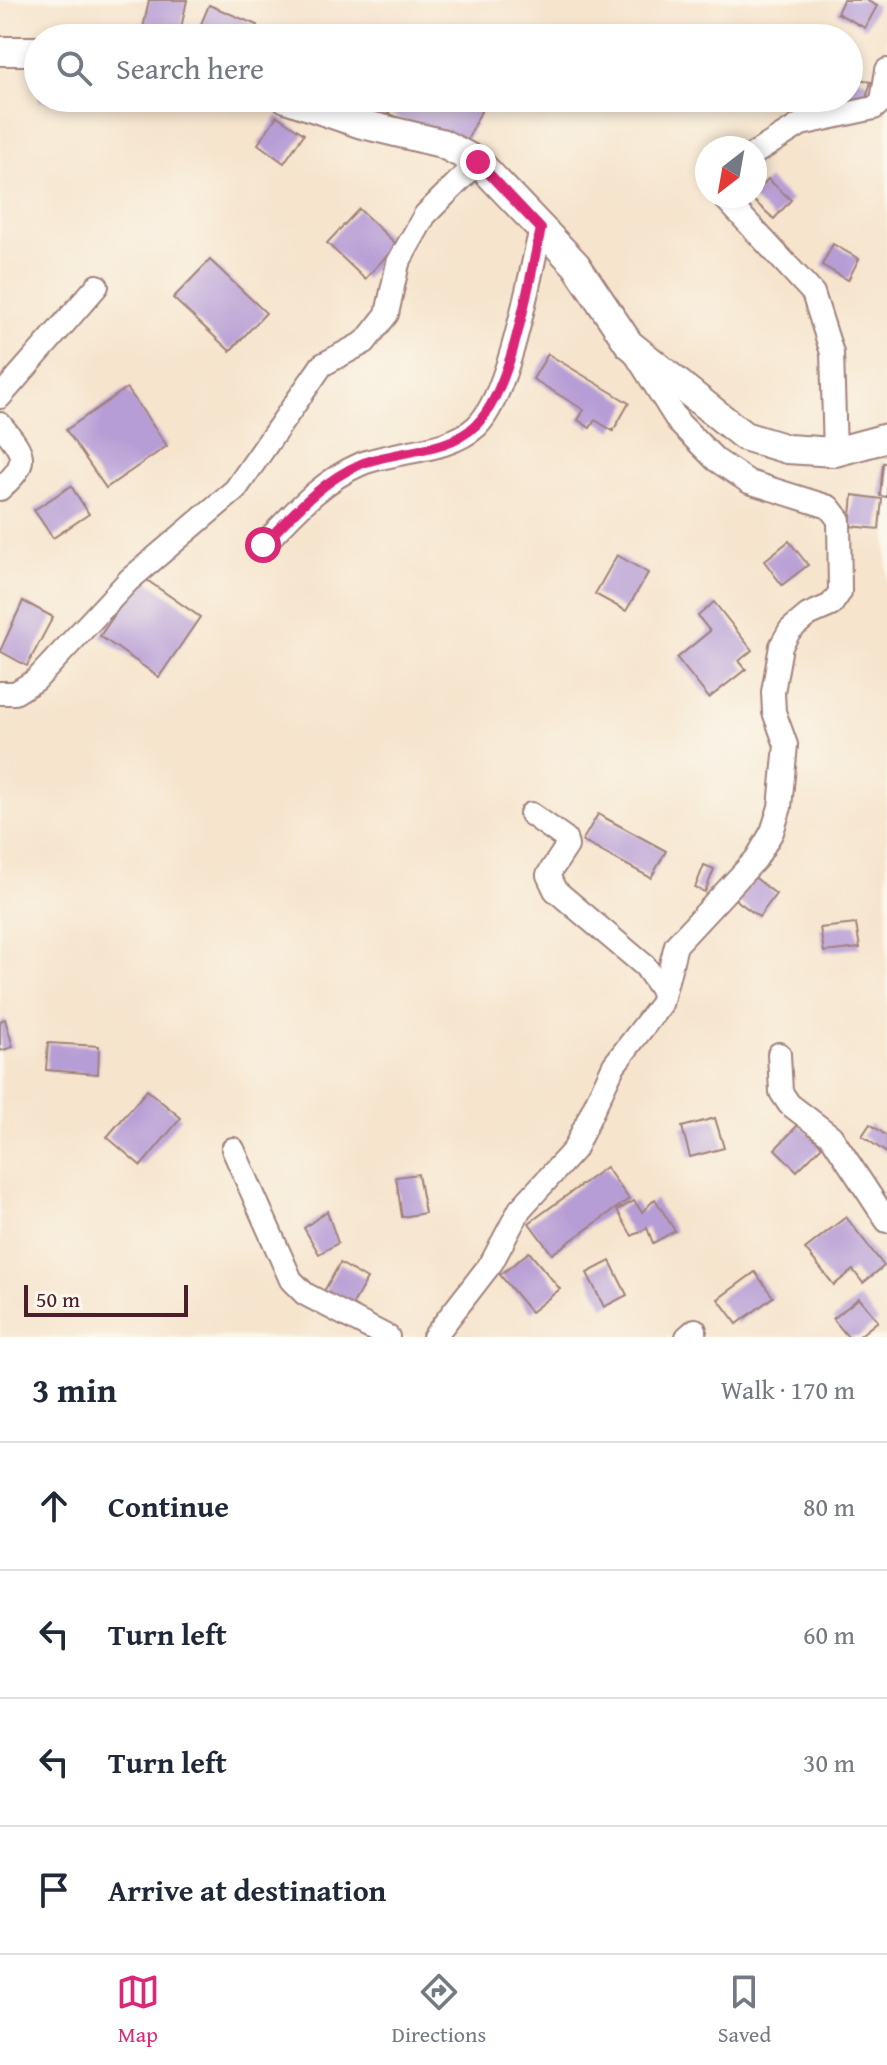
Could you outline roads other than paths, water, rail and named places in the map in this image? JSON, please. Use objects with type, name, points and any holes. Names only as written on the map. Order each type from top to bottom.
[{"type":"street","points":[[0,51],[24,51]]},
{"type":"street","points":[[863,110],[874,108],[882,101],[887,70]]},
{"type":"street","points":[[327,112],[441,143],[478,162],[576,265],[679,423],[716,460],[749,482],[829,507],[839,520],[843,569],[840,592],[831,605],[808,615],[790,630],[781,646],[773,692],[774,712],[786,745],[780,807],[772,832],[756,859],[676,945],[661,1004],[614,1065],[574,1150],[520,1209],[492,1262],[434,1337]]},
{"type":"street","points":[[767,145],[801,124],[856,112]]},
{"type":"street","points":[[0,693],[15,693],[36,680],[129,580],[235,490],[322,365],[365,342],[387,314],[398,263],[425,215],[478,162]]},
{"type":"street","points":[[734,208],[813,293],[832,353],[835,452]]},
{"type":"street","points":[[263,545],[315,492],[340,474],[366,462],[419,450],[475,428],[488,412],[521,322],[541,229]]},
{"type":"street","points":[[0,397],[97,286]]},
{"type":"street","points":[[629,344],[744,436],[787,449],[835,452],[887,438]]},
{"type":"street","points":[[0,424],[17,442],[23,456],[21,467],[0,489]]},
{"type":"street","points":[[531,814],[565,838],[567,846],[548,875],[555,890],[645,966],[663,992]]},
{"type":"street","points":[[779,1054],[781,1092],[789,1104],[817,1122],[831,1136],[887,1221]]},
{"type":"street","points":[[233,1149],[291,1280],[305,1294],[388,1337]]}]
